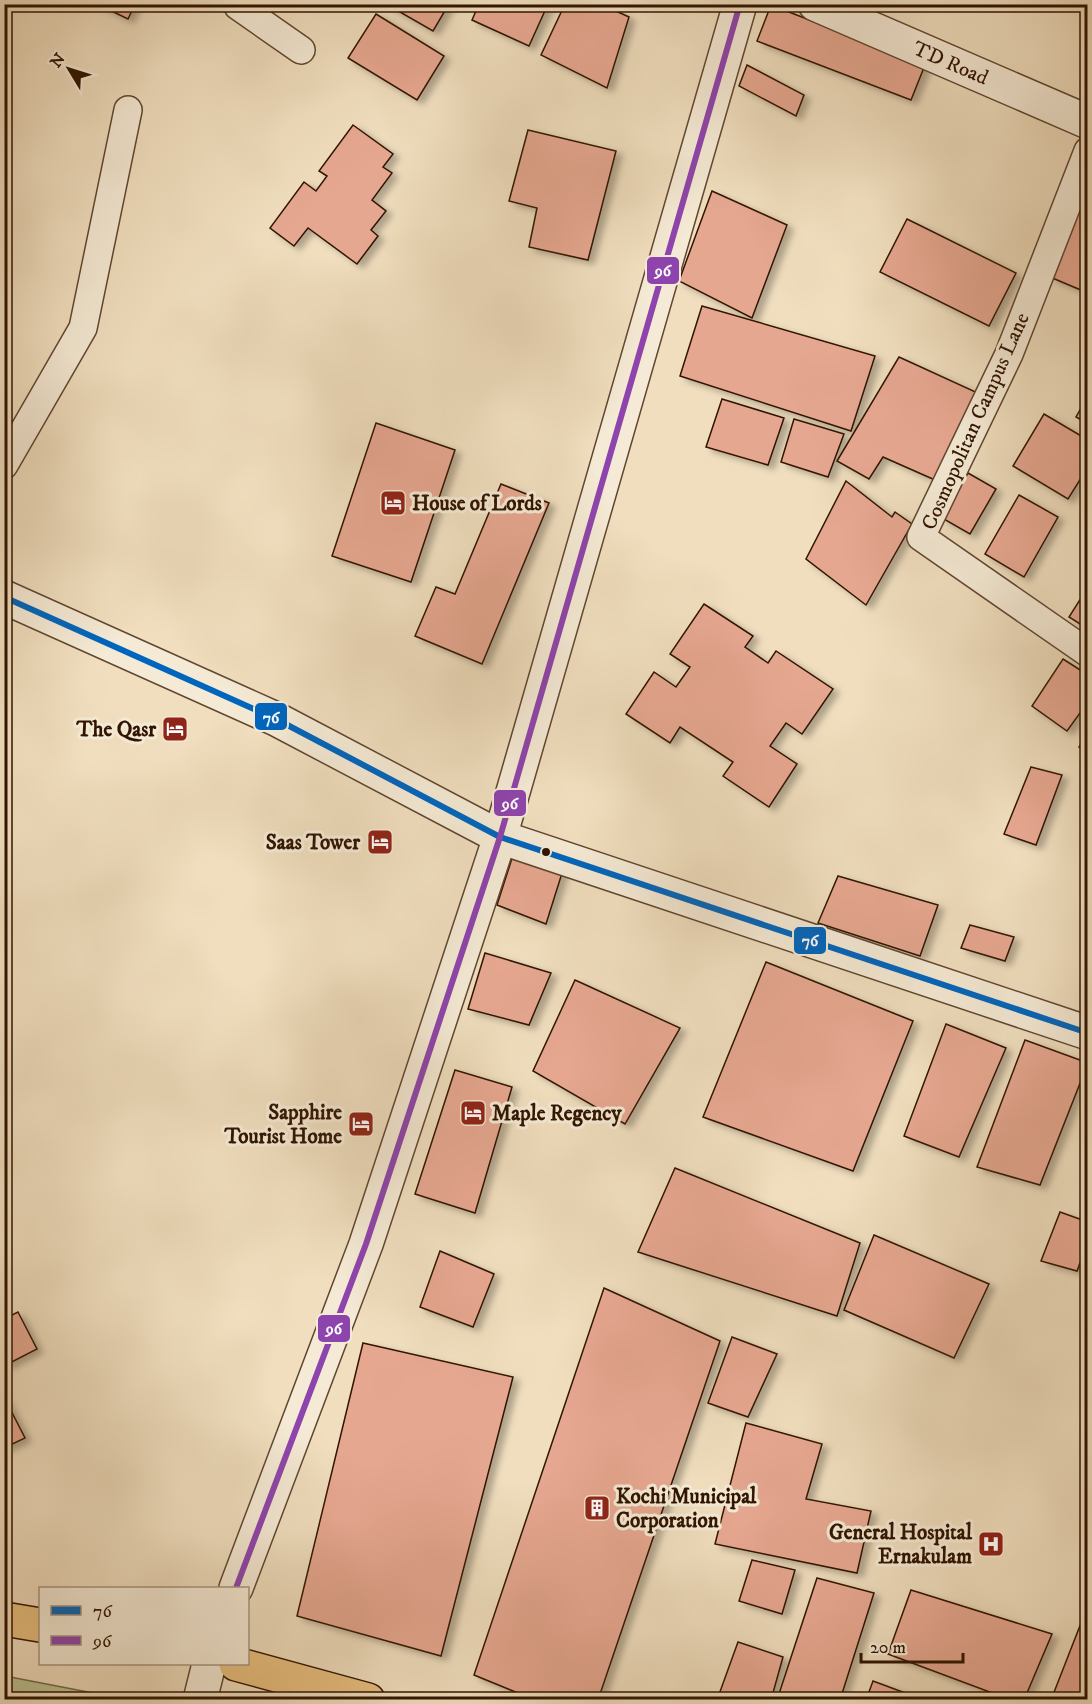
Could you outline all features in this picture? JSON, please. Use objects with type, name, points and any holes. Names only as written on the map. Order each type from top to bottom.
[{"type":"main road","points":[[4,1619],[39,1625]]},
{"type":"main road","points":[[240,1665],[368,1700]]},
{"type":"street","points":[[239,4],[238,6],[301,50]]},
{"type":"street","points":[[236,1587],[366,1244],[500,837],[740,4]]},
{"type":"street","name":"TD Road","points":[[815,4],[1088,122]]},
{"type":"street","points":[[4,465],[83,328],[128,110]]},
{"type":"street","name":"Cosmopolitan Campus Lane","points":[[1088,151],[1009,354],[921,537],[1088,653]]},
{"type":"street","points":[[4,597],[276,719],[500,837],[1088,1034]]},
{"type":"street","points":[[200,1700],[209,1665]]},
{"type":"green space","points":[[5,1676],[124,1699],[5,1699]]},
{"type":"building","points":[[97,4],[135,4],[128,19]]},
{"type":"building","points":[[386,4],[449,4],[433,31]]},
{"type":"building","points":[[479,4],[548,4],[529,46],[472,20]]},
{"type":"building","points":[[565,4],[608,4],[607,7],[629,17],[607,88],[541,55]]},
{"type":"building","points":[[771,5],[925,65],[911,100],[757,41]]},
{"type":"building","points":[[376,14],[444,56],[417,100],[348,58]]},
{"type":"building","points":[[747,65],[804,95],[796,116],[739,86]]},
{"type":"building","points":[[353,125],[393,154],[383,167],[392,173],[372,200],[386,211],[371,230],[378,236],[357,264],[308,228],[294,246],[270,228],[304,182],[316,191],[327,176],[319,171]]},
{"type":"building","points":[[528,130],[616,151],[588,260],[529,247],[537,208],[509,201]]},
{"type":"building","points":[[1088,182],[1088,293],[1050,277]]},
{"type":"building","points":[[712,191],[787,225],[752,318],[679,281]]},
{"type":"building","points":[[907,219],[1016,273],[989,326],[880,272]]},
{"type":"building","points":[[702,306],[875,356],[851,431],[680,376]]},
{"type":"building","points":[[899,357],[980,394],[935,480],[883,457],[869,479],[837,461]]},
{"type":"building","points":[[1088,396],[1088,424],[1076,417]]},
{"type":"building","points":[[722,399],[784,418],[768,465],[706,447]]},
{"type":"building","points":[[1044,414],[1088,440],[1088,467],[1068,499],[1013,466]]},
{"type":"building","points":[[794,419],[844,434],[828,477],[781,462]]},
{"type":"building","name":"House of Lords","points":[[376,423],[455,450],[411,582],[332,556]]},
{"type":"building","points":[[968,473],[996,489],[970,534],[942,518]]},
{"type":"building","points":[[846,481],[892,517],[895,512],[912,524],[866,605],[806,559]]},
{"type":"building","name":"House of Lords","points":[[501,484],[549,503],[482,664],[415,636],[436,587],[455,594]]},
{"type":"building","points":[[1019,495],[1058,517],[1024,577],[985,554]]},
{"type":"building","points":[[1088,587],[1088,629],[1069,617]]},
{"type":"building","points":[[704,604],[753,636],[745,647],[768,663],[776,651],[833,689],[802,734],[786,723],[770,746],[797,764],[769,807],[723,776],[733,762],[680,727],[670,743],[626,714],[654,672],[676,687],[690,667],[670,654]]},
{"type":"building","points":[[1063,659],[1088,675],[1088,702],[1067,731],[1032,706]]},
{"type":"building","points":[[1088,733],[1088,753],[1079,747]]},
{"type":"building","points":[[1031,767],[1062,775],[1036,845],[1004,834]]},
{"type":"building","points":[[515,849],[563,870],[546,924],[497,905]]},
{"type":"building","points":[[838,876],[938,905],[920,956],[818,923]]},
{"type":"building","points":[[970,925],[1014,937],[1005,961],[961,948]]},
{"type":"building","points":[[485,953],[551,973],[529,1025],[468,1009]]},
{"type":"building","points":[[766,962],[913,1021],[853,1171],[703,1117]]},
{"type":"building","points":[[575,980],[680,1028],[625,1124],[533,1071]]},
{"type":"building","points":[[946,1024],[1006,1048],[959,1157],[904,1136]]},
{"type":"building","points":[[1025,1040],[1088,1063],[1040,1185],[977,1167]]},
{"type":"building","points":[[455,1070],[512,1087],[475,1213],[415,1194]]},
{"type":"building","points":[[675,1168],[860,1243],[837,1316],[638,1252]]},
{"type":"building","points":[[1060,1212],[1088,1222],[1088,1242],[1077,1271],[1041,1261]]},
{"type":"building","points":[[874,1235],[989,1284],[954,1358],[844,1310]]},
{"type":"building","points":[[440,1251],[494,1274],[473,1327],[420,1307]]},
{"type":"building","name":"Kochi Municipal Corporation","points":[[604,1288],[720,1341],[598,1700],[535,1700],[474,1675]]},
{"type":"building","points":[[18,1312],[37,1349],[4,1366],[4,1319]]},
{"type":"building","points":[[732,1337],[777,1354],[748,1417],[708,1403]]},
{"type":"building","points":[[363,1343],[513,1377],[441,1656],[297,1616]]},
{"type":"building","points":[[4,1397],[25,1438],[4,1448]]},
{"type":"building","points":[[746,1423],[822,1444],[806,1499],[871,1511],[857,1573],[715,1544]]},
{"type":"building","points":[[752,1560],[795,1570],[782,1614],[739,1601]]},
{"type":"building","points":[[817,1578],[874,1593],[840,1700],[777,1700]]},
{"type":"building","points":[[911,1590],[1052,1634],[1024,1700],[1011,1700],[888,1654]]},
{"type":"building","points":[[1083,1618],[1088,1620],[1088,1700],[1051,1700]]},
{"type":"building","points":[[738,1642],[783,1657],[771,1700],[717,1700]]},
{"type":"building","points":[[873,1681],[924,1700],[866,1700]]},
{"type":"transit line","name":"96","points":[[236,1587],[366,1244],[500,837],[740,4]]},
{"type":"transit line","name":"76","points":[[4,597],[276,719],[500,837],[1088,1033]]},
{"type":"place","name":"House of Lords","points":[[393,503]]},
{"type":"place","name":"The Qasr","points":[[175,729]]},
{"type":"place","name":"Saas Tower","points":[[380,842]]},
{"type":"place","name":"Maple Regency","points":[[473,1113]]},
{"type":"place","name":"Sapphire Tourist Home","points":[[361,1124]]},
{"type":"place","name":"Kochi Municipal Corporation","points":[[597,1508]]},
{"type":"place","name":"General Hospital Ernakulam","points":[[991,1544]]}]
